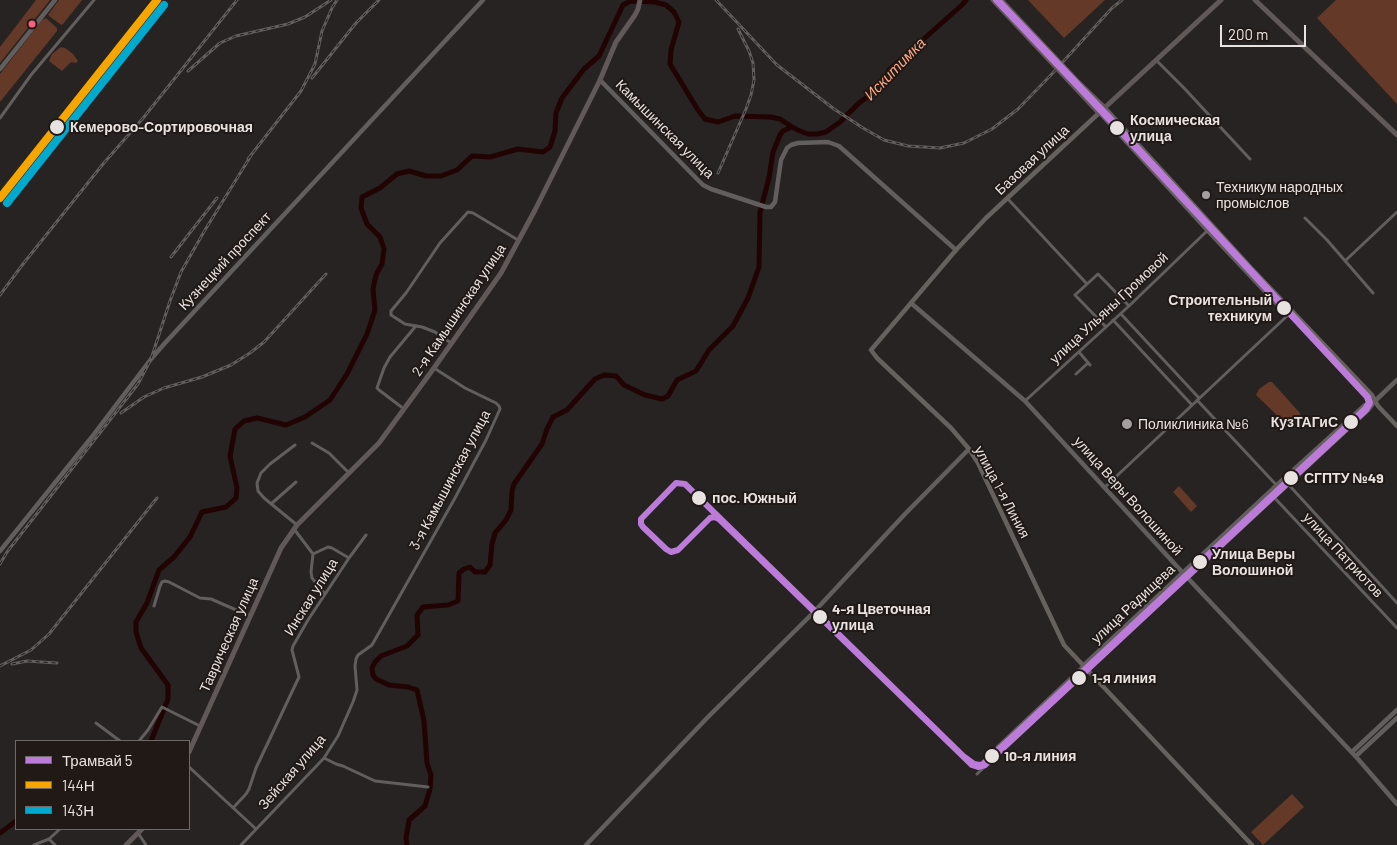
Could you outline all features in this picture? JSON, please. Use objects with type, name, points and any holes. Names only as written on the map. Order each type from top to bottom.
[{"type":"main road","name":"2-я Камышинская улица","points":[[296,527],[379,443],[501,273],[600,80],[616,42],[638,8],[640,0]]},
{"type":"main road","points":[[993,0],[1062,69],[1105,108],[1252,269],[1372,395],[1378,406],[1397,426]]},
{"type":"main road","points":[[1001,0],[1054,61]]},
{"type":"main road","name":"Базовая улица","points":[[872,350],[956,250],[1007,198],[1221,0]]},
{"type":"main road","points":[[1255,0],[1397,134]]},
{"type":"main road","points":[[1062,69],[1099,113]]},
{"type":"main road","name":"улица 1-я Линия","points":[[872,350],[877,358],[951,428],[969,449],[987,480],[1064,645],[1089,670]]},
{"type":"main road","name":"Таврическая улица","points":[[190,750],[281,548],[296,527]]},
{"type":"main road","points":[[1089,670],[1252,845]]},
{"type":"main road","points":[[126,845],[140,831]]},
{"type":"street","points":[[0,70],[55,0]]},
{"type":"street","points":[[0,118],[31,75],[94,0]]},
{"type":"street","name":"Кузнецкий проспект","points":[[0,551],[165,343],[483,0]]},
{"type":"street","points":[[1157,60],[1250,159]]},
{"type":"street","name":"Камышинская улица","points":[[600,80],[703,185],[711,189],[766,207],[773,206],[781,160],[787,148],[798,143],[828,142],[839,146],[956,250]]},
{"type":"street","points":[[1099,113],[1288,316],[1106,487]]},
{"type":"street","points":[[1007,198],[1087,284]]},
{"type":"street","points":[[450,343],[435,332],[405,324],[391,315],[391,311],[406,293],[440,243],[468,212],[474,213],[519,241]]},
{"type":"street","points":[[1345,261],[1397,212]]},
{"type":"street","points":[[1305,218],[1373,293]]},
{"type":"street","name":"улица Ульяны Громовой","points":[[1025,401],[1121,314],[1207,230]]},
{"type":"street","points":[[1106,327],[1075,295],[1087,284],[1098,274],[1129,306]]},
{"type":"street","name":"улица Веры Волошиной","points":[[912,303],[1025,401],[1183,573],[1356,756],[1397,804]]},
{"type":"street","points":[[1121,314],[1281,490]]},
{"type":"street","points":[[1113,320],[1192,405]]},
{"type":"street","points":[[404,410],[377,388],[387,362],[415,326]]},
{"type":"street","points":[[1076,374],[1089,364],[1078,352]]},
{"type":"street","name":"3-я Камышинская улица","points":[[410,577],[449,510],[500,409],[496,403],[465,388],[434,368]]},
{"type":"street","name":"улица Радищева","points":[[977,774],[1369,409],[1375,400],[1397,380]]},
{"type":"street","name":"улица Радищева","points":[[1084,666],[1277,484],[1365,405],[1375,400]]},
{"type":"street","points":[[312,443],[329,453],[349,473]]},
{"type":"street","points":[[294,445],[261,473],[257,483],[258,491],[296,527],[313,554],[312,578],[325,594]]},
{"type":"street","points":[[586,845],[707,718],[812,614],[904,515],[969,449]]},
{"type":"street","points":[[271,504],[296,482]]},
{"type":"street","name":"улица Патриотов","points":[[1288,484],[1397,602]]},
{"type":"street","name":"улица Патриотов","points":[[1269,492],[1397,628]]},
{"type":"street","name":"Инская улица","points":[[233,808],[249,789],[256,768],[299,677],[292,650],[293,646],[325,594],[366,535]]},
{"type":"street","points":[[313,554],[328,547],[349,558]]},
{"type":"street","name":"Зейская улица","points":[[241,845],[324,758],[338,736],[357,690],[356,659],[358,655],[372,645],[410,577]]},
{"type":"street","points":[[154,606],[160,586],[165,581],[200,598],[211,599],[250,616]]},
{"type":"street","points":[[997,747],[1084,666]]},
{"type":"street","points":[[140,740],[162,708],[200,726]]},
{"type":"street","points":[[1356,756],[1397,710]]},
{"type":"street","points":[[1352,752],[1386,724],[1397,718]]},
{"type":"street","points":[[96,723],[119,740]]},
{"type":"street","points":[[324,758],[375,781],[428,787]]},
{"type":"street","points":[[190,768],[256,829]]},
{"type":"street","points":[[34,845],[49,839],[59,830]]},
{"type":"street","points":[[140,831],[146,845]]},
{"type":"street","points":[[49,839],[55,845]]},
{"type":"shaded area","points":[[36,0],[50,0],[0,63],[0,47]]},
{"type":"shaded area","points":[[59,0],[82,0],[61,25],[48,15]]},
{"type":"shaded area","points":[[1028,0],[1105,0],[1064,38]]},
{"type":"shaded area","points":[[1336,0],[1397,0],[1397,104],[1317,18]]},
{"type":"shaded area","points":[[46,18],[57,28],[57,31],[0,102],[0,74],[42,20]]},
{"type":"shaded area","points":[[61,47],[73,54],[78,61],[76,63],[71,62],[62,71],[49,61],[52,54]]},
{"type":"shaded area","points":[[1272,382],[1299,412],[1301,416],[1297,423],[1291,426],[1286,424],[1256,395],[1259,389]]},
{"type":"shaded area","points":[[1179,486],[1197,506],[1191,512],[1173,492]]},
{"type":"shaded area","points":[[1292,794],[1304,807],[1263,845],[1251,832]]},
{"type":"waterway","name":"Искитимка","points":[[151,740],[168,699],[168,685],[141,648],[136,632],[136,622],[147,603],[159,570],[174,557],[190,537],[202,512],[226,507],[236,498],[237,488],[230,456],[235,429],[244,421],[257,418],[286,425],[305,417],[330,400],[347,374],[367,334],[375,310],[373,289],[376,275],[382,264],[384,249],[380,237],[367,224],[361,208],[362,197],[380,188],[397,174],[409,171],[426,176],[441,176],[457,170],[472,156],[490,157],[518,149],[543,152],[550,147],[555,131],[556,113],[562,98],[584,69],[599,56],[623,5],[631,1],[655,2],[666,5],[674,12],[679,22],[671,50],[670,64],[705,119],[718,122],[735,116],[771,117],[780,119],[808,134],[817,134],[826,132],[840,122],[859,103],[881,87],[889,70],[966,0]]},
{"type":"waterway","points":[[407,845],[406,838],[409,820],[425,806],[430,789],[431,775],[427,763],[424,721],[417,690],[389,685],[376,679],[372,668],[375,662],[381,656],[407,646],[418,635],[417,615],[423,607],[448,605],[458,601],[459,573],[470,567],[475,572],[485,572],[490,565],[495,533],[506,520],[511,510],[514,484],[542,444],[553,417],[567,410],[595,379],[604,375],[616,376],[624,385],[645,395],[662,399],[668,396],[677,380],[696,371],[709,350],[733,326],[748,298],[759,267],[760,212],[769,178],[773,152],[783,131],[792,127]]},
{"type":"waterway","points":[[0,833],[15,822]]},
{"type":"railway","points":[[0,295],[103,164],[144,117],[237,0]]},
{"type":"railway","points":[[188,71],[220,43],[236,36],[288,24],[305,17],[331,0]]},
{"type":"railway","points":[[248,159],[301,91],[315,64],[322,31],[337,0]]},
{"type":"railway","points":[[312,78],[356,23],[379,0]]},
{"type":"railway","points":[[716,0],[777,65],[834,109],[884,140],[908,146],[940,148],[964,143],[992,129],[1018,109],[1112,8],[1122,0]]},
{"type":"railway","points":[[718,173],[746,109],[754,80],[753,63],[738,29]]},
{"type":"railway","points":[[0,564],[7,552],[138,384],[151,359],[181,272],[252,154]]},
{"type":"railway","points":[[171,257],[217,198]]},
{"type":"railway","points":[[121,413],[144,397],[164,388],[202,377],[231,365],[250,353],[264,342],[326,274]]},
{"type":"railway","points":[[0,666],[31,650],[49,634],[157,498]]},
{"type":"railway","points":[[12,664],[27,661],[57,663]]},
{"type":"tram line","name":"5","points":[[996,0],[1367,397],[1369,403],[1365,409],[980,765],[974,764],[963,756],[685,484],[676,483],[641,519],[643,527],[671,552],[678,550],[710,518],[719,519],[972,765],[978,767],[985,765],[1366,410],[1370,403],[1368,397],[998,0]]},
{"type":"transit line","name":"144Н","points":[[0,198],[157,0]]},
{"type":"transit line","name":"143Н","points":[[7,203],[164,5]]},
{"type":"place","name":"Кемерово-Сортировочная","points":[[57,127]]},
{"type":"place","name":"Космическая улица","points":[[1117,128]]},
{"type":"place","name":"Техникум народных промыслов","points":[[1206,195]]},
{"type":"place","name":"Строительный техникум","points":[[1284,308]]},
{"type":"place","name":"КузТАГиС","points":[[1351,422]]},
{"type":"place","name":"Поликлиника №6","points":[[1127,424]]},
{"type":"place","name":"СГПТУ №49","points":[[1291,478]]},
{"type":"place","name":"пос. Южный","points":[[699,498]]},
{"type":"place","name":"Улица Веры Волошиной","points":[[1200,562]]},
{"type":"place","name":"4-я Цветочная улица","points":[[820,617]]},
{"type":"place","name":"1-я линия","points":[[1079,678]]},
{"type":"place","name":"10-я линия","points":[[992,756]]}]
